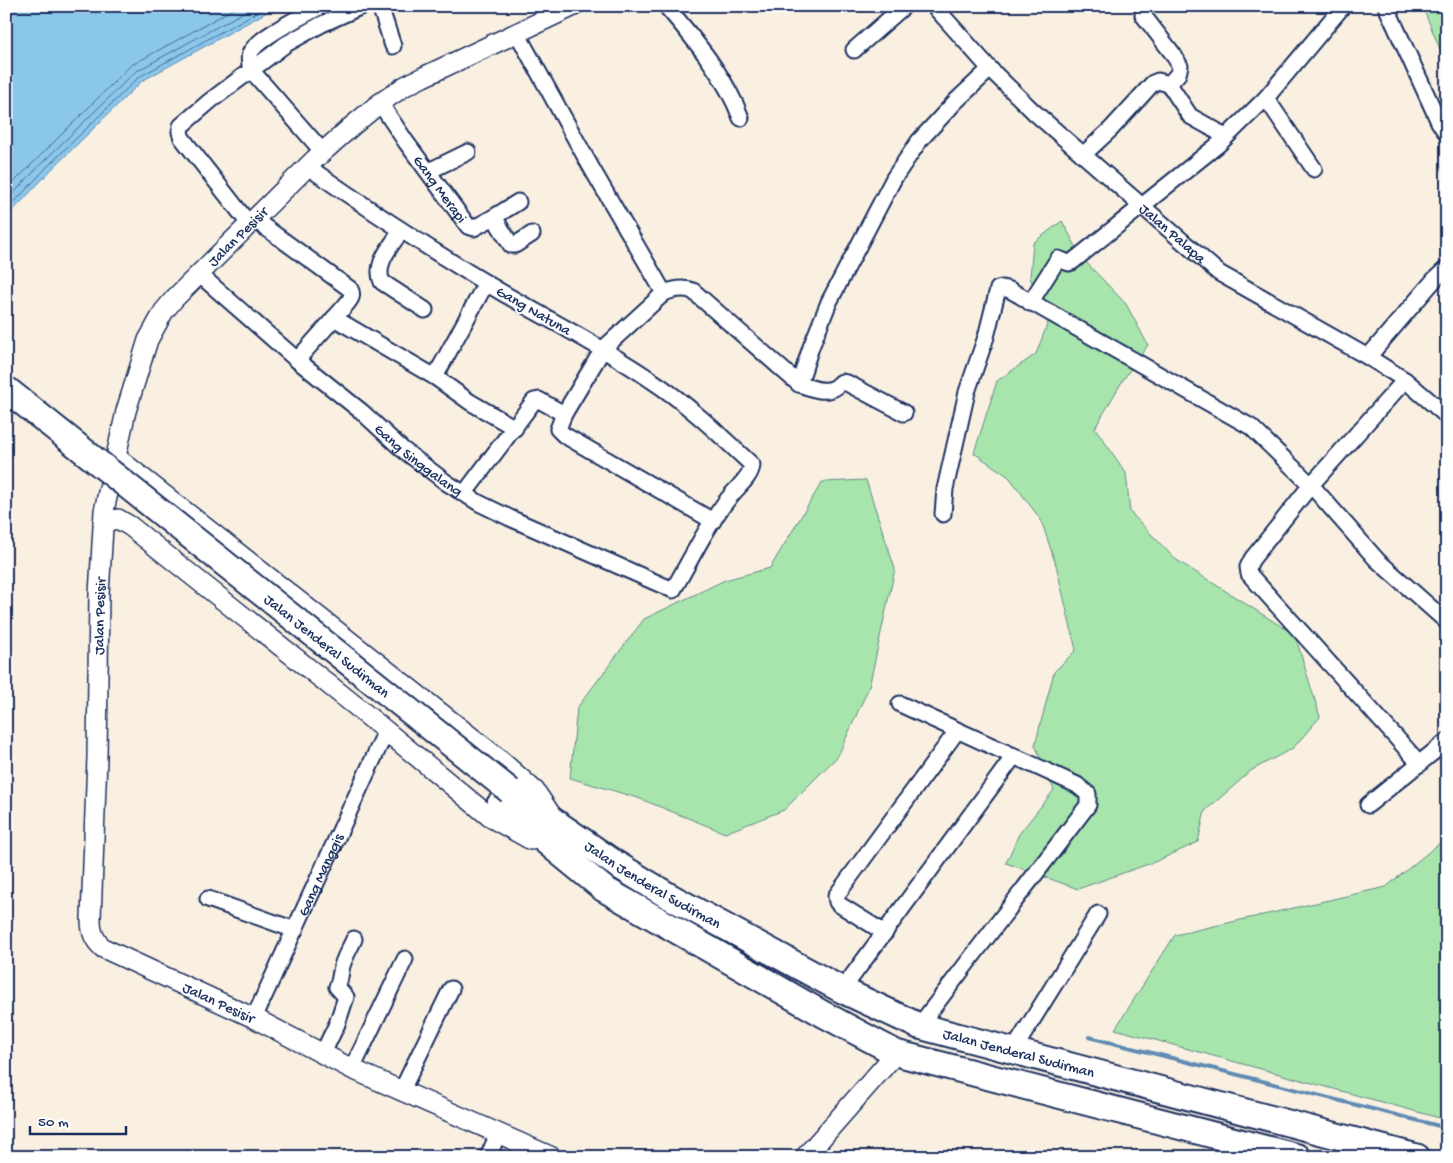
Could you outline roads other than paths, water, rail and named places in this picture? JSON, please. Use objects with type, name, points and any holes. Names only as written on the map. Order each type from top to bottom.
[{"type":"main road","name":"Jalan Jenderal Sudirman","points":[[6,389],[505,798]]},
{"type":"main road","name":"Jalan Jenderal Sudirman","points":[[6,410],[505,798],[553,833],[616,864],[667,895],[842,990],[918,1026],[1417,1157]]},
{"type":"main road","name":"Jalan Jenderal Sudirman","points":[[553,833],[604,889],[896,1053],[1298,1157]]},
{"type":"street","points":[[321,6],[283,26],[255,45],[249,57],[251,70],[323,152]]},
{"type":"street","points":[[297,360],[351,300],[352,293],[350,289],[253,222],[182,138],[181,126],[286,44],[322,24],[362,6]]},
{"type":"street","points":[[380,6],[393,46]]},
{"type":"street","name":"Jalan Pesisir","points":[[552,1157],[401,1092],[322,1055],[254,1018],[103,948],[96,942],[91,930],[97,758],[99,594],[103,522],[126,411],[148,340],[164,311],[199,274],[323,152],[380,104],[417,80],[522,41],[574,6]]},
{"type":"street","points":[[666,6],[696,43],[720,78],[732,96],[741,118]]},
{"type":"street","points":[[854,50],[904,6]]},
{"type":"street","name":"Jalan Palapa","points":[[934,6],[990,69],[1034,112],[1219,273],[1405,380],[1447,416]]},
{"type":"street","points":[[1144,6],[1143,15],[1174,54],[1180,66],[1178,74],[1169,84]]},
{"type":"street","points":[[1030,303],[1058,259],[1070,263],[1142,207],[1225,138],[1266,98],[1343,6]]},
{"type":"street","points":[[1386,6],[1439,122],[1447,134]]},
{"type":"street","points":[[522,41],[601,185],[664,293]]},
{"type":"street","points":[[799,384],[829,302],[894,178],[919,141],[956,100],[990,69]]},
{"type":"street","points":[[1084,154],[1111,129],[1153,83],[1158,81],[1169,84],[1190,116],[1225,138]]},
{"type":"street","points":[[1266,98],[1314,169]]},
{"type":"street","name":"Gang Merapi","points":[[380,104],[468,226],[474,228],[518,202]]},
{"type":"street","points":[[428,171],[468,152]]},
{"type":"street","name":"Gang Natuna","points":[[308,167],[400,231],[652,380],[702,417],[752,465],[752,470],[744,482],[726,501],[713,521]]},
{"type":"street","points":[[494,217],[511,245],[515,245],[532,234]]},
{"type":"street","points":[[400,231],[381,262],[379,276],[382,282],[425,310]]},
{"type":"street","points":[[1368,357],[1435,279],[1447,268]]},
{"type":"street","name":"Gang Singgalang","points":[[199,274],[297,360],[362,412],[402,449],[464,494],[510,518],[673,590],[713,521]]},
{"type":"street","points":[[435,377],[486,283]]},
{"type":"street","points":[[713,521],[564,435],[558,429],[564,414],[603,350],[664,293],[683,288],[693,291],[799,384],[818,390],[829,390],[842,382],[847,383],[904,413]]},
{"type":"street","points":[[943,514],[945,489],[965,400],[986,338],[998,289],[1002,288],[1010,290],[1251,426],[1311,485],[1377,560],[1447,622]]},
{"type":"street","points":[[334,318],[435,377],[470,402],[515,428]]},
{"type":"street","points":[[1405,380],[1311,485],[1252,559],[1248,567],[1249,574],[1420,764]]},
{"type":"street","points":[[464,494],[515,428],[531,403],[537,399],[564,414]]},
{"type":"street","points":[[103,522],[118,519],[130,526],[386,731],[490,817],[534,841],[553,833],[536,791],[499,759],[116,457]]},
{"type":"street","points":[[900,704],[1077,785],[1088,794],[1088,805],[918,1026]]},
{"type":"street","points":[[884,933],[836,902],[836,896],[958,730]]},
{"type":"street","name":"Gang Manggis","points":[[254,1018],[386,731]]},
{"type":"street","points":[[1368,805],[1447,741]]},
{"type":"street","points":[[842,990],[1014,756]]},
{"type":"street","points":[[208,899],[295,930]]},
{"type":"street","points":[[1013,1051],[1098,914]]},
{"type":"street","points":[[322,1055],[337,1024],[346,997],[337,987],[341,978],[340,972],[354,939]]},
{"type":"street","points":[[352,1069],[405,959]]},
{"type":"street","points":[[401,1092],[451,989]]},
{"type":"street","points":[[805,1157],[896,1053]]},
{"type":"street","points":[[488,1157],[498,1134]]},
{"type":"water","points":[[6,6],[278,6],[142,81],[53,168],[6,218]]},
{"type":"waterway","points":[[1089,1037],[1447,1128]]}]
